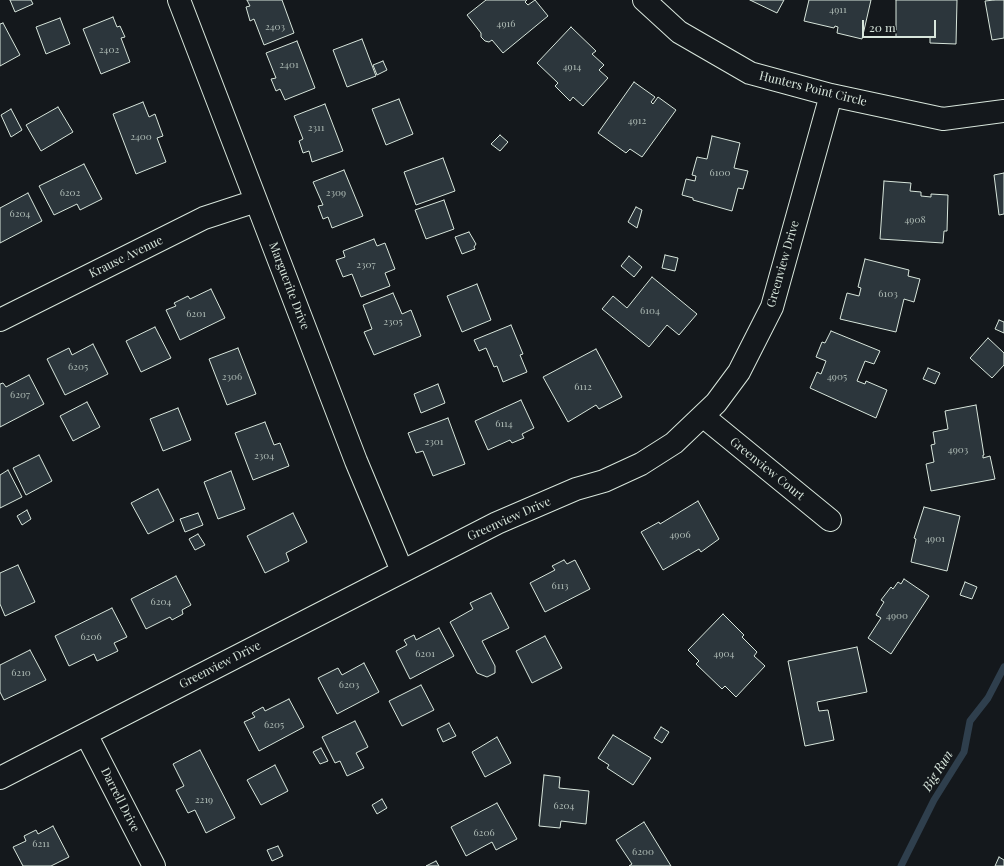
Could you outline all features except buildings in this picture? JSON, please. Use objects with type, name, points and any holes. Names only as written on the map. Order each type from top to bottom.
[{"type":"street","name":"Marguerite Drive","points":[[179,0],[356,461],[402,571]]},
{"type":"street","name":"Hunters Point Circle","points":[[644,0],[679,32],[750,73],[831,95],[943,119],[1004,111]]},
{"type":"street","name":"Greenview Drive","points":[[0,778],[497,522],[641,464],[674,443],[704,417],[716,404],[739,372],[772,307],[831,95]]},
{"type":"street","name":"Krause Avenue","points":[[0,320],[204,218],[256,201]]},
{"type":"street","name":"Greenview Court","points":[[704,417],[830,520]]},
{"type":"street","name":"Darrell Drive","points":[[86,734],[154,866]]},
{"type":"waterway","name":"Big Run","points":[[901,866],[934,800],[964,752],[970,721],[988,698],[1004,667]]}]
